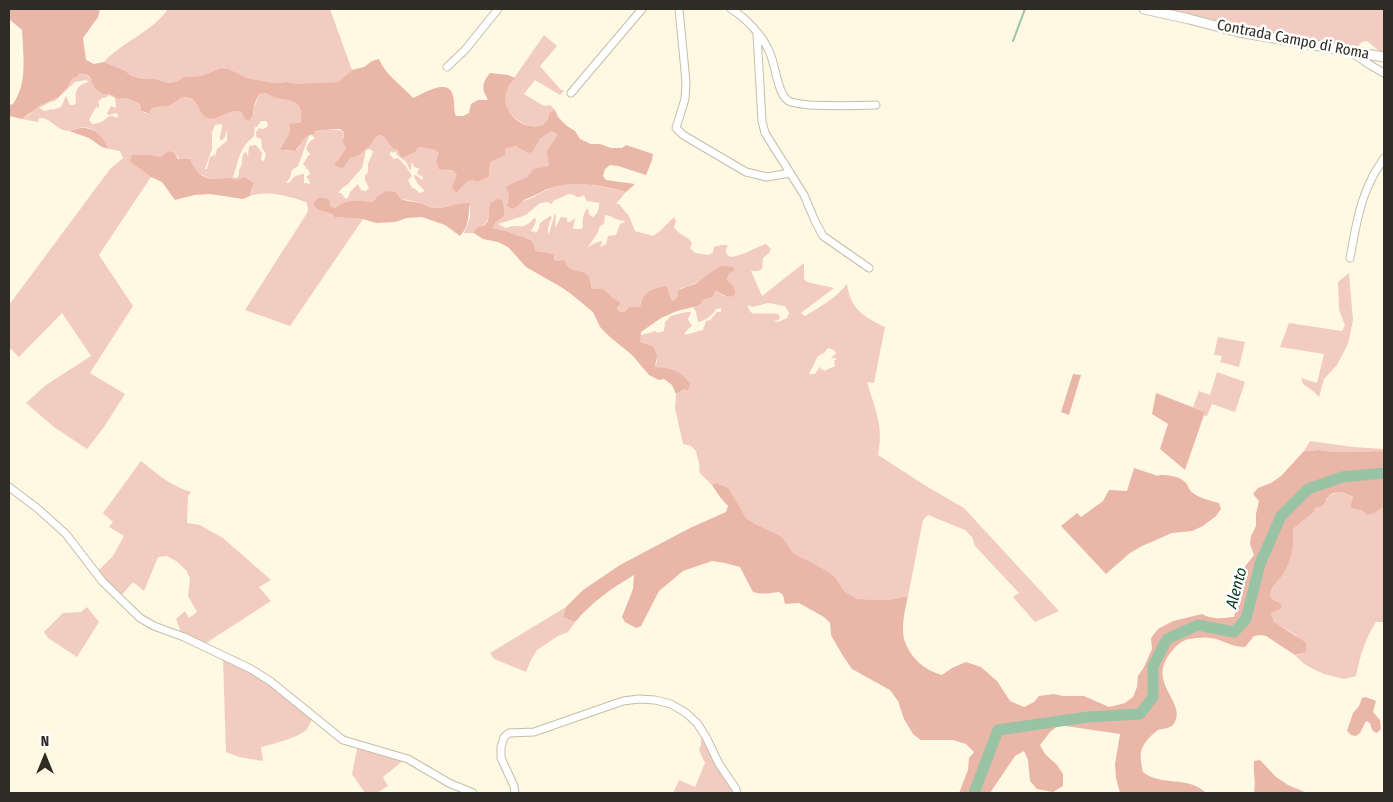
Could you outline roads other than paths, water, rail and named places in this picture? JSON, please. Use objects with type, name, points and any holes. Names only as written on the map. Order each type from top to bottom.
[{"type":"street","points":[[447,67],[465,50],[498,9]]},
{"type":"street","points":[[571,93],[642,9]]},
{"type":"street","points":[[680,9],[686,82],[685,99],[676,128],[683,135],[746,172],[768,177],[790,173]]},
{"type":"street","points":[[731,9],[739,14],[769,50],[781,91],[785,98],[791,102],[831,106],[876,105]]},
{"type":"street","name":"Contrada Campo di Roma","points":[[1144,9],[1239,32],[1384,57]]},
{"type":"street","points":[[757,34],[762,121],[766,133],[804,195],[815,221],[824,236],[869,268]]},
{"type":"street","points":[[1350,51],[1384,72]]},
{"type":"street","points":[[1350,258],[1355,228],[1364,195],[1372,177],[1384,158]]},
{"type":"street","points":[[9,487],[37,508],[66,534],[102,582],[140,618],[154,626],[213,650],[270,680],[343,740],[408,759],[449,783],[473,793]]},
{"type":"street","points":[[514,793],[514,786],[501,758],[501,746],[504,737],[508,733],[534,732],[623,701],[639,699],[671,704],[686,712],[697,723],[706,737],[719,764],[736,788],[737,793]]},
{"type":"waterway","points":[[1013,41],[1025,9]]},
{"type":"waterway","name":"Alento","points":[[974,793],[998,730],[1088,717],[1140,714],[1153,697],[1153,666],[1167,639],[1198,625],[1234,632],[1246,619],[1260,564],[1281,516],[1308,489],[1342,477],[1384,473]]}]
